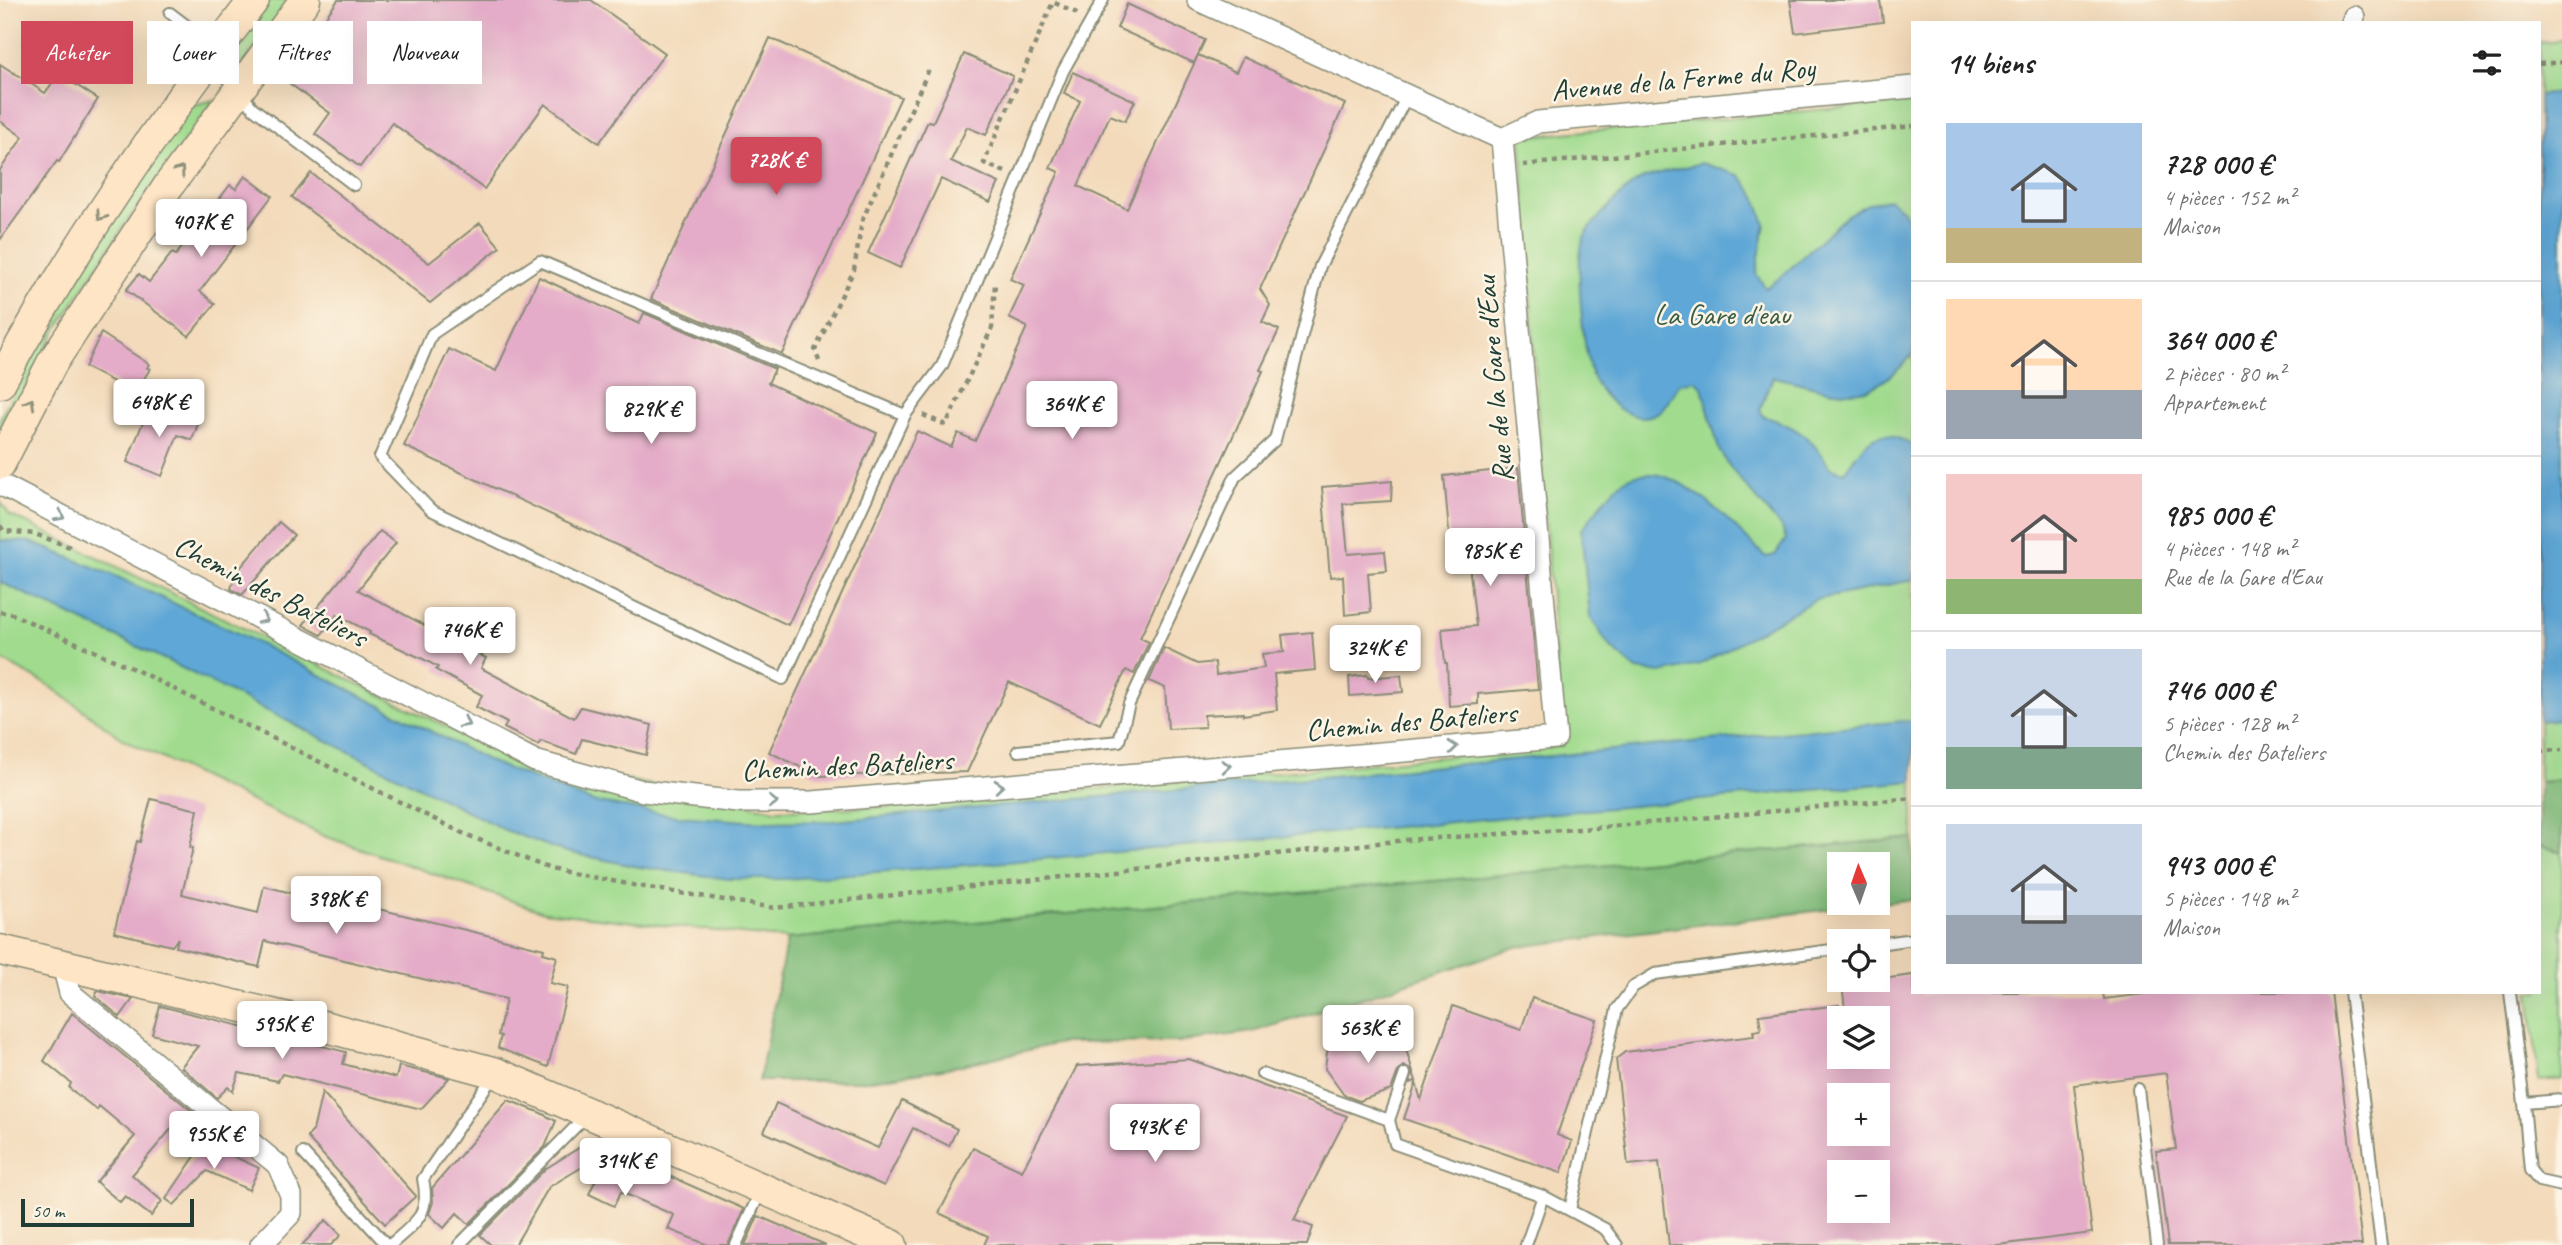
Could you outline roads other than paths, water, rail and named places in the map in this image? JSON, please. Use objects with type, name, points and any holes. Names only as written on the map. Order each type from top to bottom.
[{"type":"main road","points":[[238,21],[254,0]]},
{"type":"main road","points":[[0,464],[52,363],[169,185],[305,0]]},
{"type":"main road","points":[[0,382],[65,270],[191,84]]},
{"type":"main road","points":[[0,950],[310,1023],[496,1073],[892,1245]]},
{"type":"street","points":[[1198,0],[1502,139]]},
{"type":"street","name":"Avenue de la Ferme du Roy","points":[[1502,139],[1538,122],[1911,87]]},
{"type":"street","name":"Rue de la Gare d'Eau","points":[[1502,139],[1556,738]]},
{"type":"street","name":"Chemin des Bateliers","points":[[0,484],[535,761],[643,791],[738,802],[812,802],[1556,738]]},
{"type":"street","points":[[63,965],[70,993],[278,1165],[291,1195],[291,1213],[261,1245]]},
{"type":"lane","points":[[907,412],[826,382],[540,261],[432,334],[380,457],[431,510],[783,679],[907,412],[942,366],[1063,71],[1103,0]]},
{"type":"lane","points":[[170,13],[181,21]]},
{"type":"lane","points":[[231,84],[253,108],[354,185]]},
{"type":"lane","points":[[1018,751],[1119,741],[1129,704],[1235,477],[1275,440],[1320,266],[1407,96]]},
{"type":"lane","points":[[1890,942],[1911,939]]},
{"type":"lane","points":[[1570,1209],[1618,1009],[1633,987],[1655,974],[1827,951]]},
{"type":"lane","points":[[2350,994],[2381,1245]]},
{"type":"lane","points":[[2510,994],[2530,1170],[2539,1181],[2562,1186]]},
{"type":"lane","points":[[303,1153],[388,1245],[419,1219],[427,1196],[423,1179],[496,1073]]},
{"type":"lane","points":[[1262,1074],[1389,1120]]},
{"type":"lane","points":[[1405,1074],[1389,1120],[1395,1144],[1543,1196],[1605,1229],[1617,1245]]},
{"type":"lane","points":[[2138,1089],[2157,1245]]},
{"type":"lane","points":[[2524,1103],[2562,1100]]},
{"type":"lane","points":[[459,1245],[590,1113]]},
{"type":"lane","points":[[736,1245],[761,1190]]},
{"type":"lane","points":[[1526,1245],[1543,1196]]},
{"type":"water","points":[[2562,93],[2562,719],[2541,721],[2541,95]]},
{"type":"water","points":[[1701,163],[1740,175],[1756,197],[1765,224],[1756,274],[1766,288],[1847,215],[1870,203],[1889,199],[1902,209],[1911,226],[1911,356],[1879,384],[1863,390],[1832,391],[1773,377],[1760,409],[1763,416],[1786,424],[1803,434],[1817,448],[1830,468],[1844,472],[1872,439],[1889,435],[1911,445],[1911,580],[1815,600],[1699,665],[1661,673],[1637,670],[1610,647],[1590,617],[1581,530],[1612,491],[1623,481],[1642,474],[1661,476],[1700,496],[1766,557],[1775,555],[1786,539],[1782,528],[1732,470],[1719,450],[1702,387],[1695,380],[1679,384],[1661,410],[1650,416],[1639,417],[1628,414],[1608,399],[1590,369],[1582,322],[1580,283],[1584,237],[1611,204],[1630,187],[1658,173]]},
{"type":"water","points":[[0,540],[31,542],[113,575],[248,638],[493,763],[593,802],[678,816],[761,822],[833,821],[1551,756],[1911,720],[1911,781],[1006,862],[785,879],[729,879],[639,867],[562,851],[505,830],[170,662],[0,582]]},
{"type":"park label","name":"La Gare d'eau","points":[[1722,314]]}]
